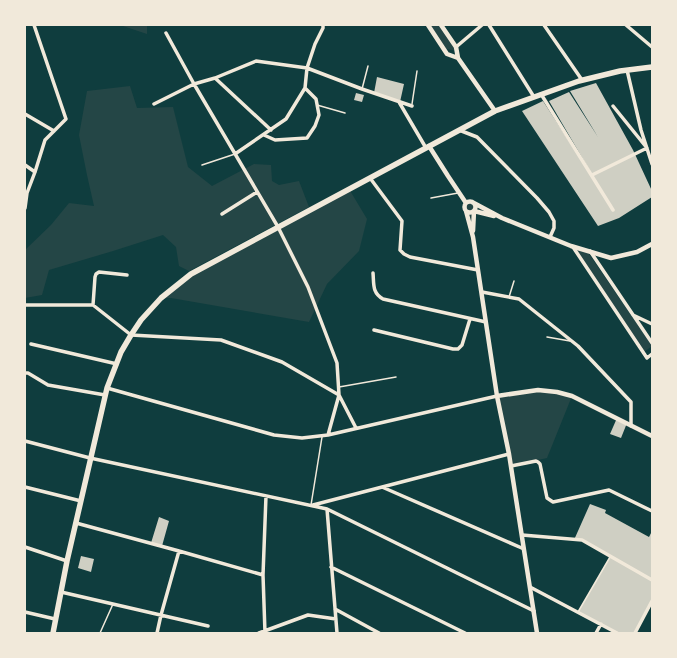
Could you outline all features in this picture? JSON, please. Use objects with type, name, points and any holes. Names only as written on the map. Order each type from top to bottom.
[{"type":"main road","points":[[52,633],[80,501],[107,388],[121,352],[131,335],[141,320],[161,298],[191,274],[495,111],[582,80],[627,70],[652,67]]},
{"type":"street","points":[[25,208],[26,193],[35,172],[45,140],[66,119],[34,25]]},
{"type":"street","points":[[235,154],[286,119],[305,88],[307,68],[315,44],[323,27],[328,25]]},
{"type":"street","points":[[428,25],[447,54],[458,58]]},
{"type":"street","points":[[441,25],[456,47],[458,58],[495,111]]},
{"type":"street","points":[[456,47],[482,25]]},
{"type":"street","points":[[489,25],[534,97]]},
{"type":"street","points":[[544,25],[582,80]]},
{"type":"street","points":[[626,25],[652,47]]},
{"type":"street","points":[[166,33],[194,84],[278,227],[308,287],[337,364],[339,395],[356,428]]},
{"type":"street","points":[[154,104],[194,84],[215,78],[256,61],[307,68],[412,106]]},
{"type":"street","points":[[627,70],[641,130],[652,164]]},
{"type":"street","points":[[215,78],[271,130]]},
{"type":"street","points":[[264,135],[275,140],[307,138],[315,126],[319,115],[316,99],[305,88]]},
{"type":"street","points":[[542,94],[613,210]]},
{"type":"street","points":[[400,102],[428,147],[460,193],[475,206],[473,237]]},
{"type":"street","points":[[613,106],[647,148]]},
{"type":"street","points":[[25,114],[54,131]]},
{"type":"street","points":[[459,130],[477,137],[538,198],[554,221],[554,228],[550,237]]},
{"type":"street","points":[[592,175],[647,148]]},
{"type":"street","points":[[25,165],[35,172]]},
{"type":"street","points":[[370,178],[402,221],[400,250],[404,254],[410,257],[478,270]]},
{"type":"street","points":[[222,214],[257,192]]},
{"type":"street","points":[[469,202],[464,206],[473,237],[497,396],[510,454],[537,633]]},
{"type":"street","points":[[469,202],[502,218],[574,247],[611,258],[637,252],[652,244]]},
{"type":"street","points":[[466,211],[469,213],[474,211],[502,218]]},
{"type":"street","points":[[574,247],[647,358],[652,354]]},
{"type":"street","points":[[590,251],[652,343]]},
{"type":"street","points":[[93,305],[96,274],[99,272],[127,275]]},
{"type":"street","points":[[373,273],[375,292],[383,299],[486,322]]},
{"type":"street","points":[[482,292],[519,299],[578,346],[631,402],[631,426]]},
{"type":"street","points":[[25,305],[93,305],[131,335],[221,340],[282,362],[339,395]]},
{"type":"street","points":[[633,315],[652,324]]},
{"type":"street","points":[[374,330],[458,349],[462,345],[470,319]]},
{"type":"street","points":[[31,344],[117,364]]},
{"type":"street","points":[[25,373],[28,373],[48,385],[105,395]]},
{"type":"street","points":[[107,388],[274,436],[302,438],[328,435],[497,396],[538,390],[557,392],[572,396],[652,436]]},
{"type":"street","points":[[328,435],[339,395]]},
{"type":"street","points":[[25,441],[90,458],[327,509],[534,611]]},
{"type":"street","points":[[311,505],[510,454]]},
{"type":"street","points":[[511,466],[536,461],[538,462],[540,464],[547,498],[553,502],[609,490],[652,511]]},
{"type":"street","points":[[25,487],[80,501]]},
{"type":"street","points":[[382,487],[524,549]]},
{"type":"street","points":[[265,632],[263,574],[266,496]]},
{"type":"street","points":[[327,509],[337,633]]},
{"type":"street","points":[[76,524],[263,574]]},
{"type":"street","points":[[522,535],[582,540],[652,580]]},
{"type":"street","points":[[25,547],[67,561]]},
{"type":"street","points":[[157,633],[179,551]]},
{"type":"street","points":[[331,567],[465,633]]},
{"type":"street","points":[[530,587],[617,633]]},
{"type":"street","points":[[61,592],[208,626]]},
{"type":"street","points":[[634,633],[652,601]]},
{"type":"street","points":[[335,609],[379,633]]},
{"type":"street","points":[[25,612],[55,619]]},
{"type":"street","points":[[259,633],[308,615],[336,619]]},
{"type":"street","points":[[596,633],[601,624]]},
{"type":"lane","points":[[362,89],[368,66]]},
{"type":"lane","points":[[412,106],[416,71]]},
{"type":"lane","points":[[317,105],[345,113]]},
{"type":"lane","points":[[202,165],[235,154]]},
{"type":"lane","points":[[431,198],[460,193]]},
{"type":"lane","points":[[509,297],[514,281]]},
{"type":"lane","points":[[546,337],[572,341]]},
{"type":"lane","points":[[338,387],[396,377]]},
{"type":"lane","points":[[311,505],[322,435]]},
{"type":"lane","points":[[578,612],[610,557]]},
{"type":"lane","points":[[100,633],[113,604]]},
{"type":"shaded area","points":[[120,25],[147,25],[147,34]]},
{"type":"shaded area","points":[[430,25],[441,25],[459,51],[446,49]]},
{"type":"shaded area","points":[[130,86],[137,108],[173,107],[188,167],[212,186],[254,164],[271,165],[272,181],[279,185],[299,181],[309,207],[189,271],[179,266],[176,247],[163,235],[49,270],[42,295],[25,298],[25,250],[51,225],[69,203],[94,206],[79,135],[87,91]]},
{"type":"shaded area","points":[[349,189],[367,219],[359,251],[327,284],[309,322],[171,298],[162,298],[191,274]]},
{"type":"shaded area","points":[[471,202],[501,218],[474,211],[473,236],[464,208],[465,204]]},
{"type":"shaded area","points":[[574,247],[587,251],[652,346],[644,352]]},
{"type":"shaded area","points":[[538,390],[572,396],[547,458],[511,466],[497,396]]},
{"type":"building","points":[[377,77],[404,84],[400,102],[374,93]]},
{"type":"building","points":[[596,83],[633,150],[652,191],[652,197],[619,218],[598,226],[522,111],[543,101],[607,200],[549,101],[569,92],[598,137],[570,91]]},
{"type":"building","points":[[356,93],[364,95],[362,102],[354,100]]},
{"type":"building","points":[[617,418],[627,423],[621,438],[610,434]]},
{"type":"building","points":[[590,504],[606,510],[605,513],[649,537],[652,531],[652,600],[635,633],[617,633],[578,612],[610,557],[582,540],[574,540]]},
{"type":"building","points":[[159,517],[169,521],[162,546],[151,543]]},
{"type":"building","points":[[81,556],[94,559],[91,572],[78,568]]}]
